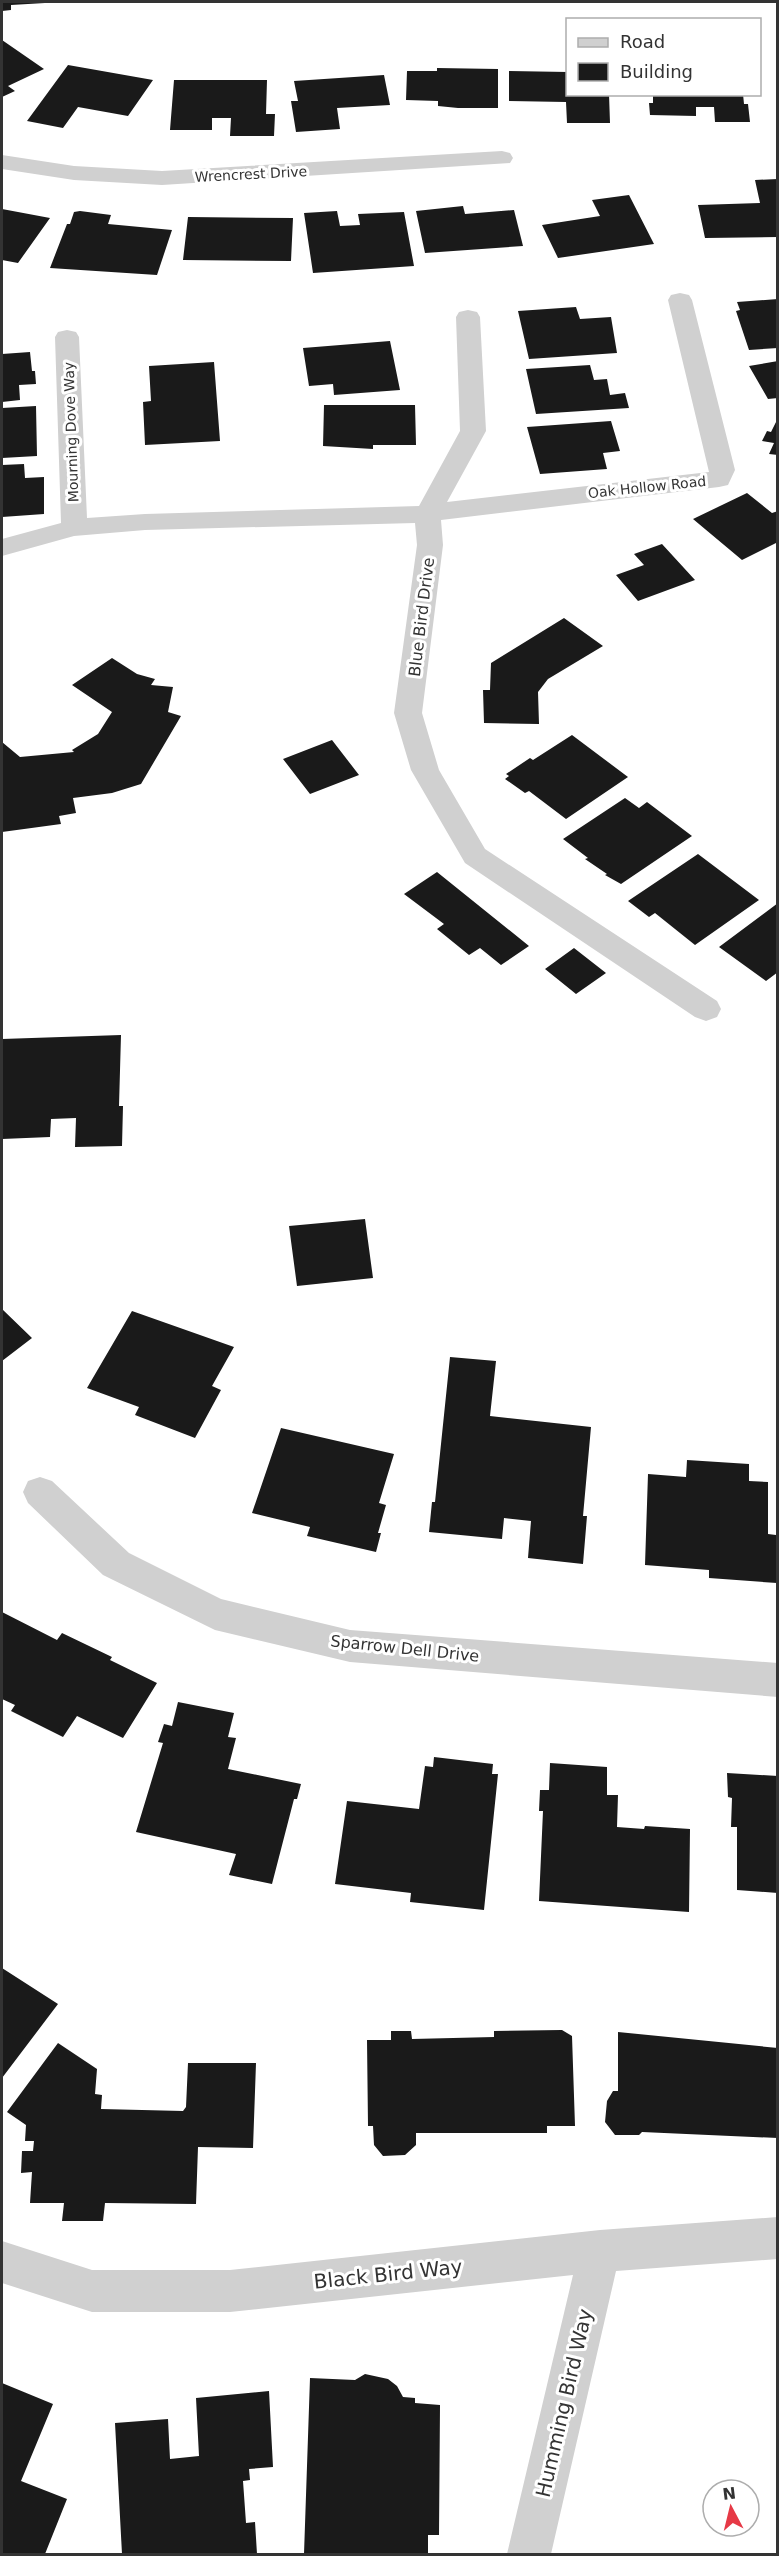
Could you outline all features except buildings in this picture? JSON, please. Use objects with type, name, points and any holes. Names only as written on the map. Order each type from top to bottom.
[{"type":"street","name":"Wrencrest Drive","points":[[2,162],[74,173],[162,178],[241,176],[502,158]]},
{"type":"street","name":"Oak Hollow Road","points":[[427,514],[472,506],[719,479],[722,470],[680,300]]},
{"type":"street","points":[[2,548],[74,528],[145,522],[427,514],[473,431],[468,317]]},
{"type":"street","name":"Mourning Dove Way","points":[[67,337],[74,528]]},
{"type":"street","name":"Blue Bird Drive","points":[[427,514],[430,545],[408,712],[425,770],[475,856],[706,1009]]},
{"type":"street","name":"Sparrow Dell Drive","points":[[40,1492],[116,1564],[215,1614],[350,1646],[777,1680]]},
{"type":"street","name":"Black Bird Way","points":[[2,2262],[92,2291],[230,2291],[600,2251],[777,2238]]},
{"type":"street","name":"Humming Bird Way","points":[[530,2554],[600,2251]]}]
